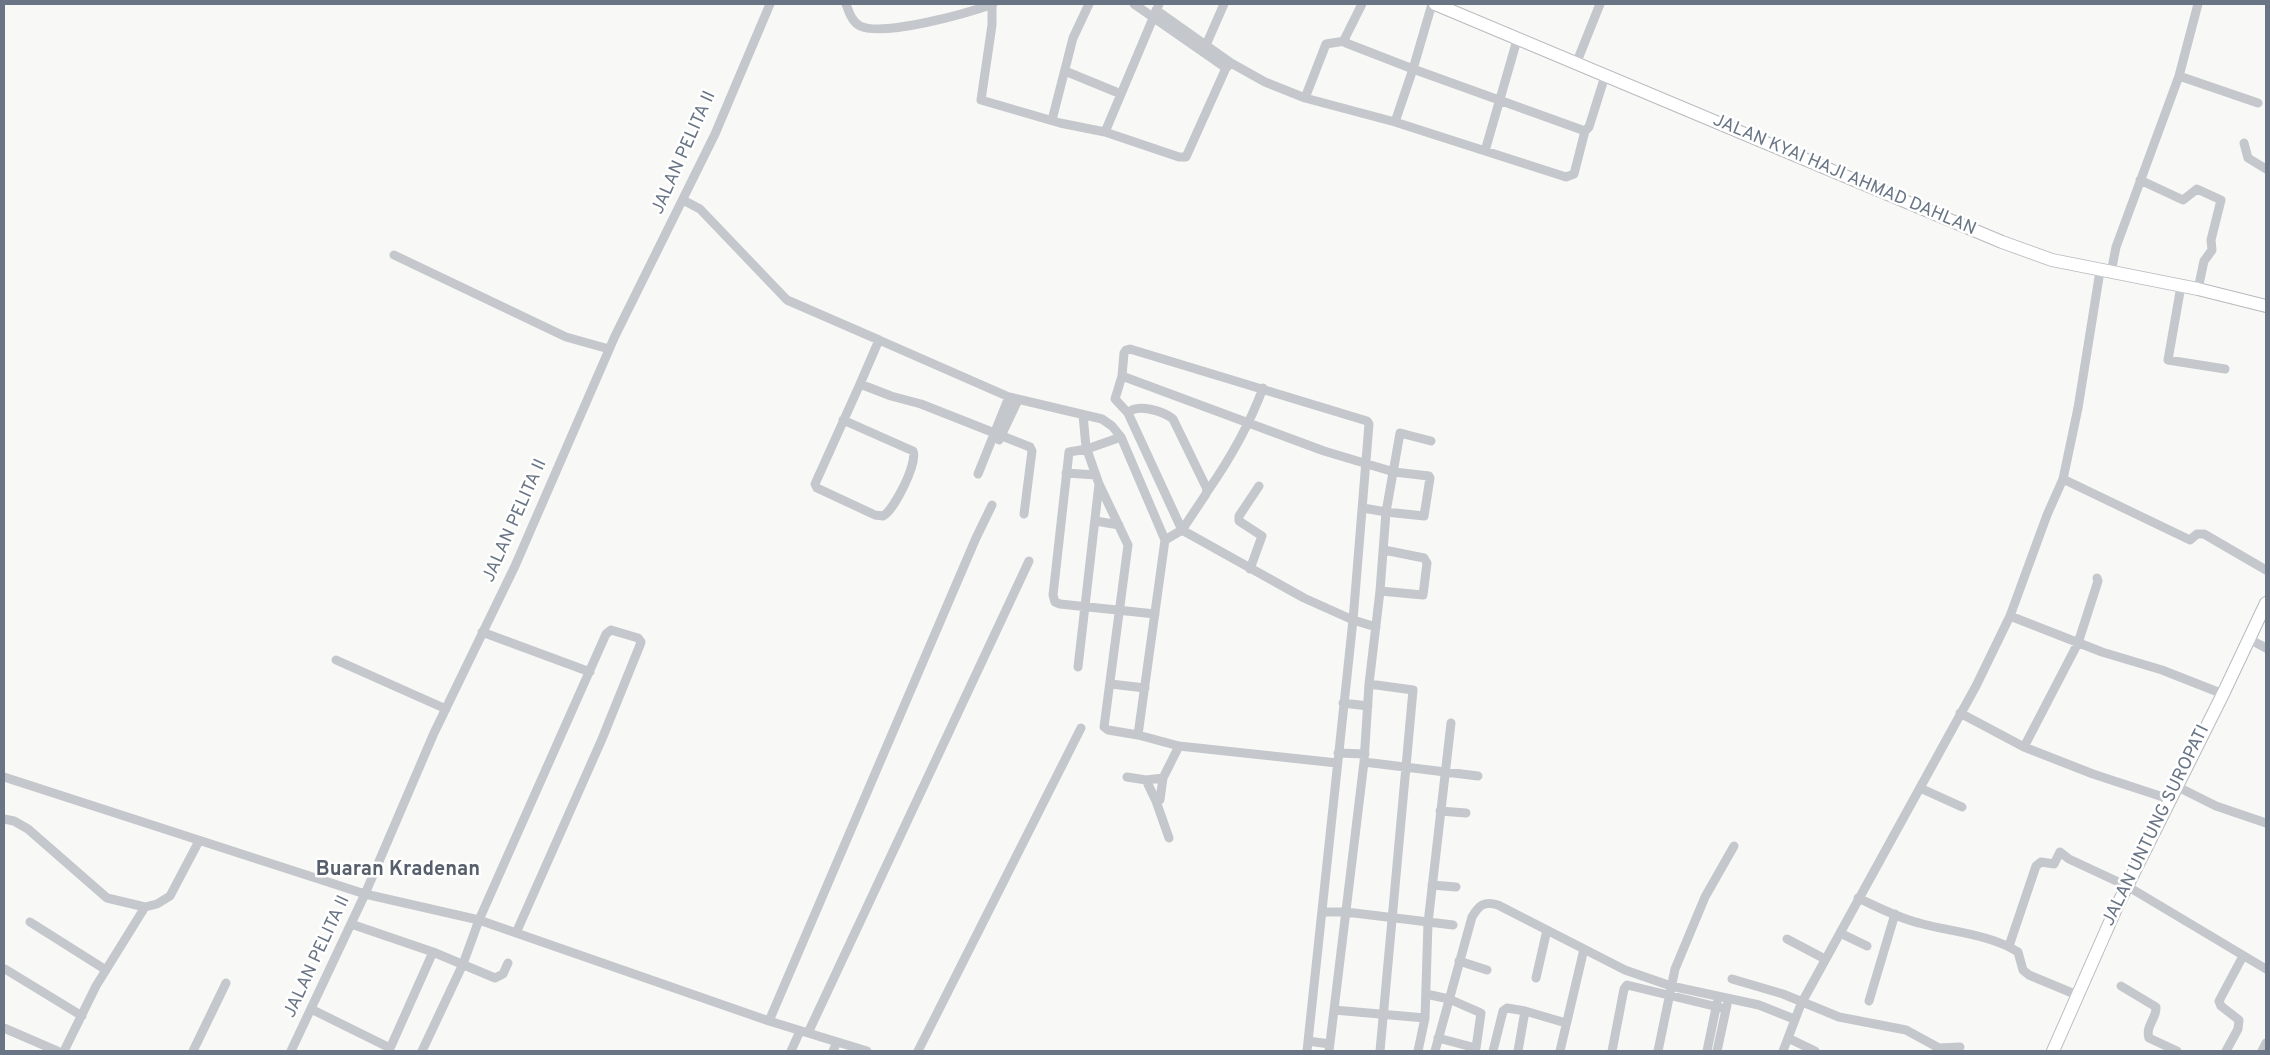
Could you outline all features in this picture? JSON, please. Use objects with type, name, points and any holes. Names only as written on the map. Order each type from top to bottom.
[{"type":"street","name":"JALAN PELITA II","points":[[291,1051],[366,894],[446,709],[515,566],[609,349],[715,134],[770,4]]},
{"type":"street","points":[[846,4],[853,21],[863,27],[875,29],[893,29],[992,4],[992,25],[981,100],[1052,120],[1105,132],[1179,157],[1186,157],[1228,65]]},
{"type":"street","points":[[1052,120],[1073,38],[1089,4]]},
{"type":"street","points":[[1134,4],[1155,11],[1206,45],[1228,65]]},
{"type":"street","points":[[1206,45],[1224,4]]},
{"type":"street","points":[[1345,42],[1362,4]]},
{"type":"street","points":[[1576,64],[1600,4]]},
{"type":"street","points":[[1784,1051],[1795,1017],[1802,1003],[1920,788],[2010,616],[2047,515],[2064,479],[2105,272],[2180,76],[2198,4]]},
{"type":"street","points":[[1396,122],[1432,7]]},
{"type":"street","name":"JALAN KYAI HAJI AHMAD DAHLAN","points":[[1432,7],[1516,44],[1576,64],[2002,242],[2052,260],[2181,286],[2266,306]]},
{"type":"street","points":[[1155,11],[1228,65],[1305,98],[1396,122],[1571,177],[1574,174],[1586,131],[1589,127],[1605,76]]},
{"type":"street","points":[[1105,132],[1155,11]]},
{"type":"street","points":[[1305,98],[1324,47],[1330,42],[1345,42],[1357,49],[1586,131]]},
{"type":"street","points":[[1485,151],[1516,44]]},
{"type":"street","points":[[1065,71],[1122,94]]},
{"type":"street","points":[[2180,76],[2258,103]]},
{"type":"street","points":[[2244,143],[2246,156],[2266,169]]},
{"type":"street","points":[[2140,180],[2183,200],[2197,188],[2221,200],[2210,242],[2212,250],[2204,261],[2198,290]]},
{"type":"street","points":[[685,196],[700,209],[787,300],[1013,398],[1102,419],[1112,426],[1121,437],[1174,535],[1250,568],[1304,598],[1353,620],[1376,627]]},
{"type":"street","points":[[394,255],[566,337],[609,349]]},
{"type":"street","points":[[2181,286],[2168,360],[2225,369]]},
{"type":"street","points":[[843,420],[913,451],[914,460],[893,508],[883,516],[875,515],[815,486],[843,420],[879,340]]},
{"type":"street","points":[[1174,535],[1128,414],[1115,399],[1122,376],[1124,353],[1128,349],[1263,388],[1370,424],[1353,620],[1307,1051]]},
{"type":"street","points":[[1122,376],[1324,451],[1394,472],[1429,476],[1426,514],[1422,518],[1363,508]]},
{"type":"street","points":[[860,384],[891,396],[921,404],[1032,449],[1024,514]]},
{"type":"street","points":[[1138,735],[1155,614],[1174,535],[1236,450],[1250,422],[1263,388]]},
{"type":"street","points":[[979,478],[1013,398]]},
{"type":"street","points":[[1128,414],[1133,409],[1145,408],[1173,419],[1207,492]]},
{"type":"street","points":[[1082,415],[1086,450],[1097,479],[1128,545],[1104,727],[1108,730],[1138,735],[1179,746],[1337,763]]},
{"type":"street","points":[[1308,1040],[1329,1048],[1365,758],[1369,684],[1380,591],[1386,512],[1400,433],[1431,441]]},
{"type":"street","points":[[1121,437],[1086,450],[1068,452],[1053,595],[1055,602],[1060,604],[1155,614]]},
{"type":"street","points":[[1066,474],[1097,479]]},
{"type":"street","points":[[1078,667],[1096,521],[1097,479]]},
{"type":"street","points":[[2064,479],[2190,540],[2198,534],[2204,534],[2266,570]]},
{"type":"street","points":[[1250,568],[1262,536],[1239,518],[1259,486]]},
{"type":"street","points":[[769,1021],[976,538],[992,505]]},
{"type":"street","points":[[1096,521],[1119,525]]},
{"type":"street","points":[[1380,591],[1424,595],[1427,563],[1424,558],[1384,550]]},
{"type":"street","points":[[791,1051],[804,1032],[1029,561]]},
{"type":"street","points":[[2024,747],[2078,643],[2098,581],[2097,578]]},
{"type":"street","name":"JALAN UNTUNG SUROPATI","points":[[2053,1051],[2127,886],[2223,694],[2266,603]]},
{"type":"street","points":[[2010,616],[2078,643],[2162,670],[2223,694]]},
{"type":"street","points":[[422,1051],[608,631],[611,630],[640,640],[640,645],[602,739],[516,933]]},
{"type":"street","points":[[482,632],[590,672]]},
{"type":"street","points":[[2249,639],[2266,648]]},
{"type":"street","points":[[336,660],[446,709]]},
{"type":"street","points":[[1111,684],[1145,688]]},
{"type":"street","points":[[1369,684],[1413,690],[1380,1051]]},
{"type":"street","points":[[1343,703],[1368,706]]},
{"type":"street","points":[[1960,713],[2024,747],[2093,774],[2169,799]]},
{"type":"street","points":[[1418,1051],[1425,1018],[1428,923],[1451,723]]},
{"type":"street","points":[[918,1051],[1081,728]]},
{"type":"street","points":[[1156,801],[1161,798],[1162,778],[1179,746]]},
{"type":"street","points":[[1338,753],[1406,767],[1478,776]]},
{"type":"street","points":[[1127,777],[1146,780],[1162,778]]},
{"type":"street","points":[[4,778],[366,894],[479,920],[769,1021],[867,1051]]},
{"type":"street","points":[[1146,780],[1156,801],[1169,838]]},
{"type":"street","points":[[2176,786],[2216,806],[2266,823]]},
{"type":"street","points":[[1920,788],[1962,807]]},
{"type":"street","points":[[1440,811],[1466,813]]},
{"type":"street","points":[[4,819],[14,821],[28,829],[108,898],[145,907],[157,904],[170,896],[197,840]]},
{"type":"street","points":[[1658,1051],[1668,995],[1675,969],[1705,897],[1734,846]]},
{"type":"street","points":[[2009,946],[2036,866],[2041,862],[2054,864],[2060,852],[2069,859],[2127,886],[2266,969]]},
{"type":"street","points":[[1432,885],[1456,887]]},
{"type":"street","points":[[1858,898],[1917,923],[1972,935],[2009,946],[2018,952],[2023,970],[2029,975],[2077,995]]},
{"type":"street","points":[[1434,1051],[1446,998],[1472,917],[1482,904],[1488,902],[1498,904],[1625,970],[1671,984],[1759,1005],[1795,1017]]},
{"type":"street","points":[[64,1051],[106,970],[145,907]]},
{"type":"street","points":[[1322,912],[1346,912],[1452,925]]},
{"type":"street","points":[[1869,1001],[1894,914]]},
{"type":"street","points":[[30,922],[106,970]]},
{"type":"street","points":[[351,924],[433,952],[495,978],[503,974],[508,963]]},
{"type":"street","points":[[1536,978],[1547,930]]},
{"type":"street","points":[[1840,933],[1867,946]]},
{"type":"street","points":[[1787,939],[1826,959]]},
{"type":"street","points":[[1560,1051],[1584,949]]},
{"type":"street","points":[[311,1009],[393,1050],[433,952]]},
{"type":"street","points":[[2226,1051],[2238,1029],[2239,1020],[2224,1009],[2219,1001],[2243,956]]},
{"type":"street","points":[[1459,961],[1487,970]]},
{"type":"street","points":[[4,969],[82,1016]]},
{"type":"street","points":[[1732,979],[1839,1017],[1906,1030],[1940,1048],[1960,1047]]},
{"type":"street","points":[[193,1051],[226,983]]},
{"type":"street","points":[[1612,1051],[1625,986],[1628,985],[1726,1009]]},
{"type":"street","points":[[2121,986],[2156,1007],[2149,1026],[2150,1038],[2177,1051]]},
{"type":"street","points":[[1426,994],[1446,998],[1481,1012],[1477,1045],[1472,1048],[1438,1038]]},
{"type":"street","points":[[1707,1051],[1719,996]]},
{"type":"street","points":[[1718,1051],[1729,998]]},
{"type":"street","points":[[1494,1051],[1502,1012],[1507,1008],[1525,1011],[1566,1023]]},
{"type":"street","points":[[1334,1010],[1425,1018]]},
{"type":"street","points":[[1518,1051],[1525,1011]]},
{"type":"street","points":[[4,1028],[57,1051]]},
{"type":"street","points":[[1788,1038],[1815,1051]]},
{"type":"street","points":[[832,1051],[837,1042]]},
{"type":"street","points":[[2262,1051],[2266,1043]]},
{"type":"district","name":"Buaran Kradenan","points":[[398,871]]}]
